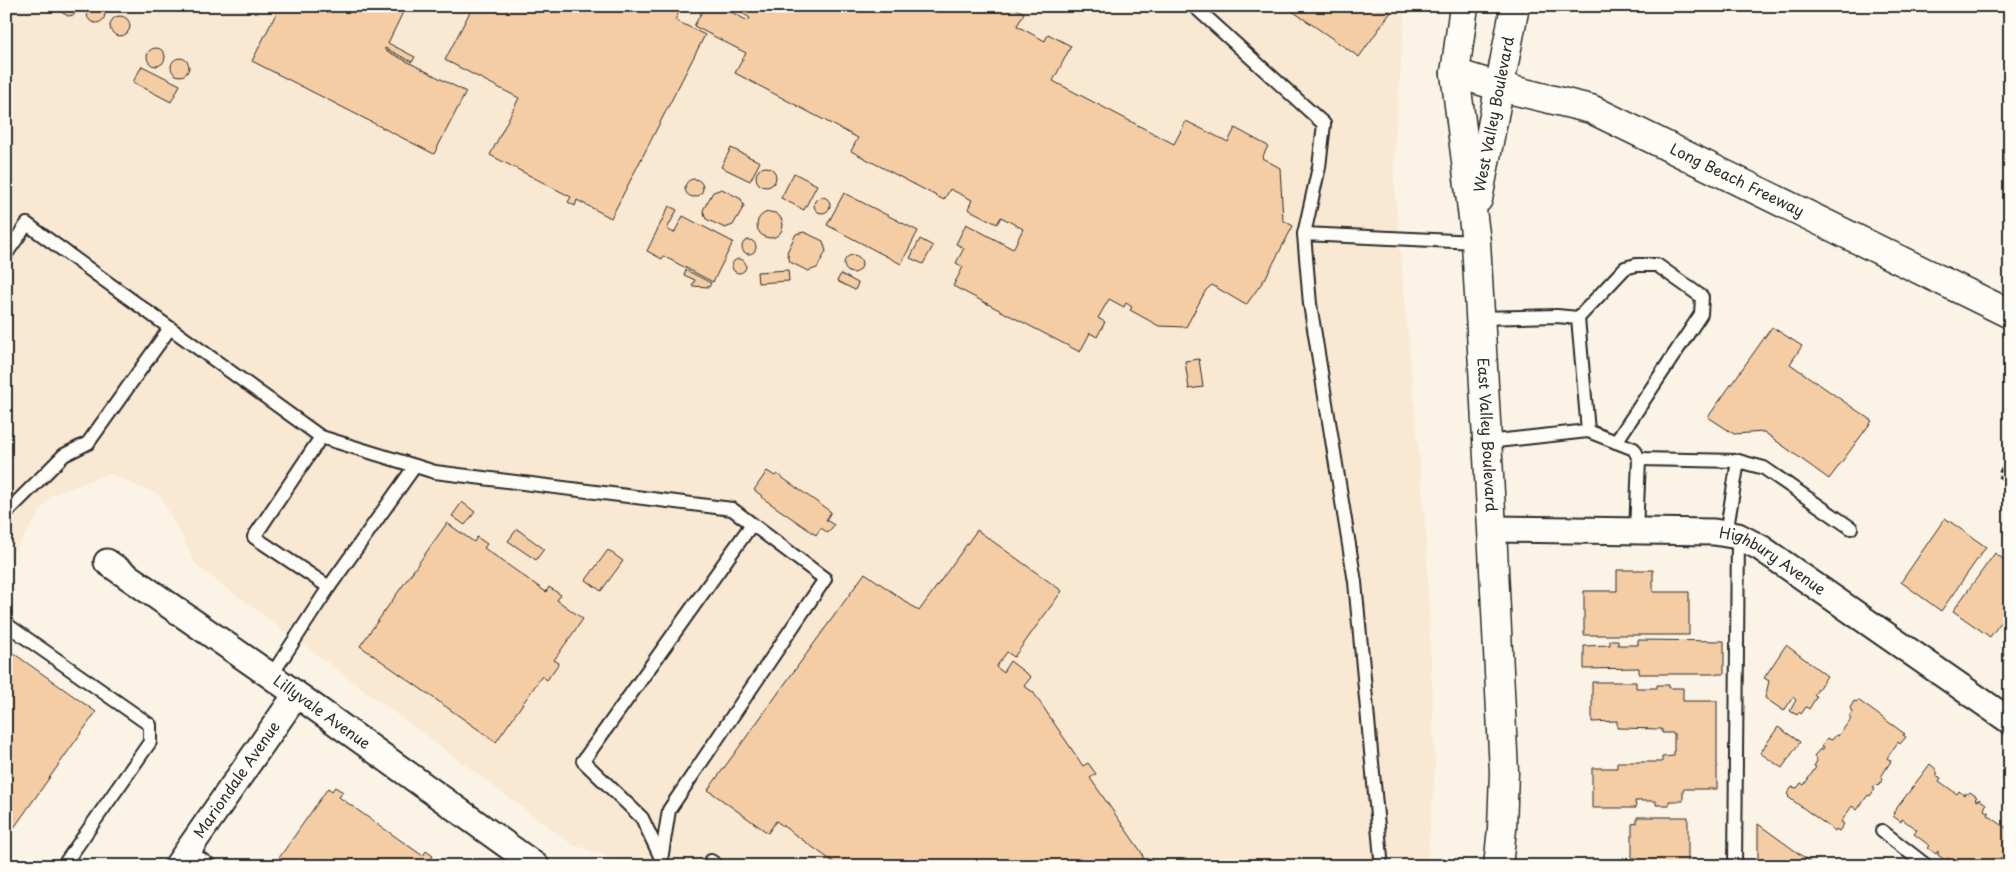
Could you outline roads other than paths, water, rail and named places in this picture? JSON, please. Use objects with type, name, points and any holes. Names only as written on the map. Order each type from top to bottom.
[{"type":"main road","name":"East Valley Boulevard","points":[[1464,6],[1454,73],[1475,232],[1492,529],[1504,772],[1502,829],[1498,866]]},
{"type":"main road","name":"West Valley Boulevard","points":[[1475,232],[1515,6]]},
{"type":"main road","name":"Long Beach Freeway","points":[[1454,73],[1500,87],[1591,109],[2010,314]]},
{"type":"street","name":"Highbury Avenue","points":[[1492,529],[1732,535],[1761,548],[2010,721]]},
{"type":"street","name":"Lillyvale Avenue","points":[[107,562],[271,676],[536,866]]},
{"type":"street","name":"Mariondale Avenue","points":[[183,858],[296,695]]},
{"type":"lane","points":[[1194,6],[1324,124],[1319,167],[1304,234],[1310,304],[1355,582],[1381,858]]},
{"type":"lane","points":[[6,254],[27,224],[321,438],[434,472],[732,509],[825,579],[669,810],[660,862]]},
{"type":"lane","points":[[1304,234],[1475,232]]},
{"type":"lane","points":[[1588,431],[1578,318],[1625,268],[1636,265],[1658,265],[1702,297],[1701,314],[1616,442]]},
{"type":"lane","points":[[1480,318],[1556,316],[1578,318]]},
{"type":"lane","points":[[6,508],[9,510],[64,455],[88,443],[170,328]]},
{"type":"lane","points":[[1487,442],[1588,431],[1634,449],[1639,459],[1636,532]]},
{"type":"lane","points":[[321,438],[254,537],[329,587]]},
{"type":"lane","points":[[1639,459],[1738,460],[1764,468],[1851,528]]},
{"type":"lane","points":[[1735,866],[1732,535],[1738,460]]},
{"type":"lane","points":[[271,676],[329,587],[415,466]]},
{"type":"lane","points":[[660,862],[642,818],[584,761],[752,524]]},
{"type":"lane","points":[[6,624],[150,725],[150,742],[63,866]]},
{"type":"lane","points":[[1882,831],[1927,866]]},
{"type":"lane","points":[[183,858],[211,866]]},
{"type":"lane","points":[[708,866],[711,860],[718,866]]}]
